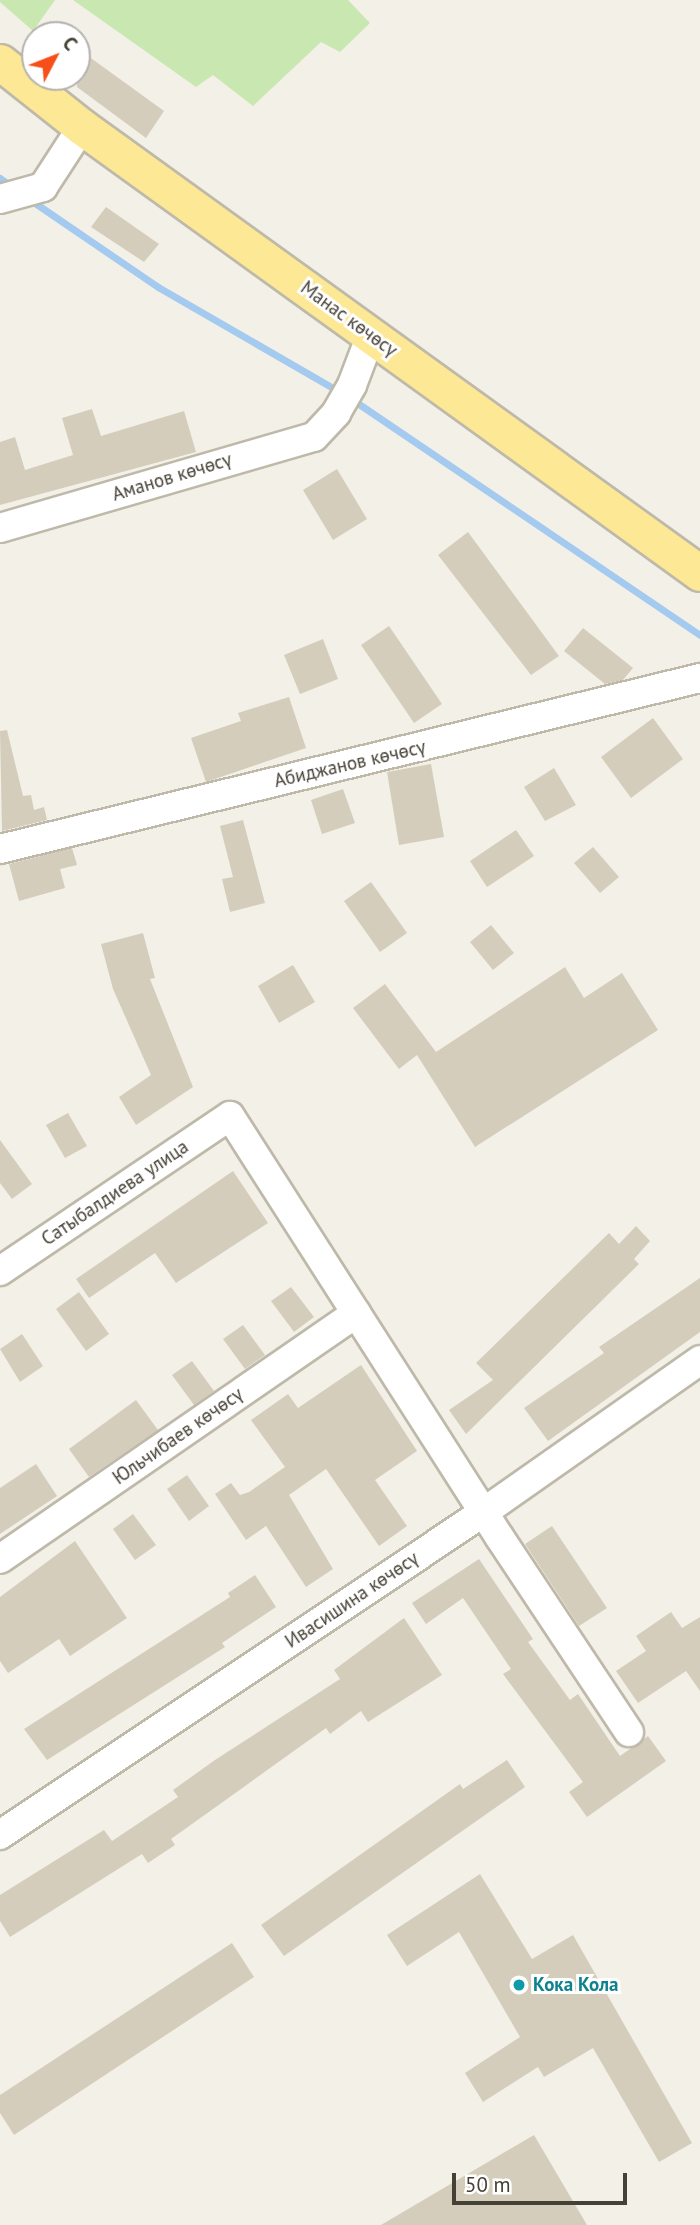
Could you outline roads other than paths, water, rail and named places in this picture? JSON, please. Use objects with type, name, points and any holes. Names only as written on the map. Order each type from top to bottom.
[{"type":"main road","name":"Манас көчөсү","points":[[0,62],[82,127],[700,573]]},
{"type":"street","points":[[0,199],[43,187],[82,127]]},
{"type":"street","name":"Аманов көчөсү","points":[[0,528],[314,437],[336,414],[352,385],[371,335]]},
{"type":"street","name":"Абиджанов көчөсү","points":[[0,849],[700,678]]},
{"type":"street","name":"Сатыбалдиева улица","points":[[0,1271],[230,1116],[356,1312]]},
{"type":"street","points":[[356,1312],[629,1732]]},
{"type":"street","name":"Юльчибаев көчөсү","points":[[0,1559],[356,1312]]},
{"type":"street","name":"Ивасишина көчөсү","points":[[0,1835],[484,1512],[700,1360]]},
{"type":"waterway","points":[[0,178],[14,188]]},
{"type":"waterway","points":[[29,199],[158,287],[340,392]]},
{"type":"waterway","points":[[350,398],[700,635]]},
{"type":"place","name":"Кока Кола","points":[[519,1985]]}]
